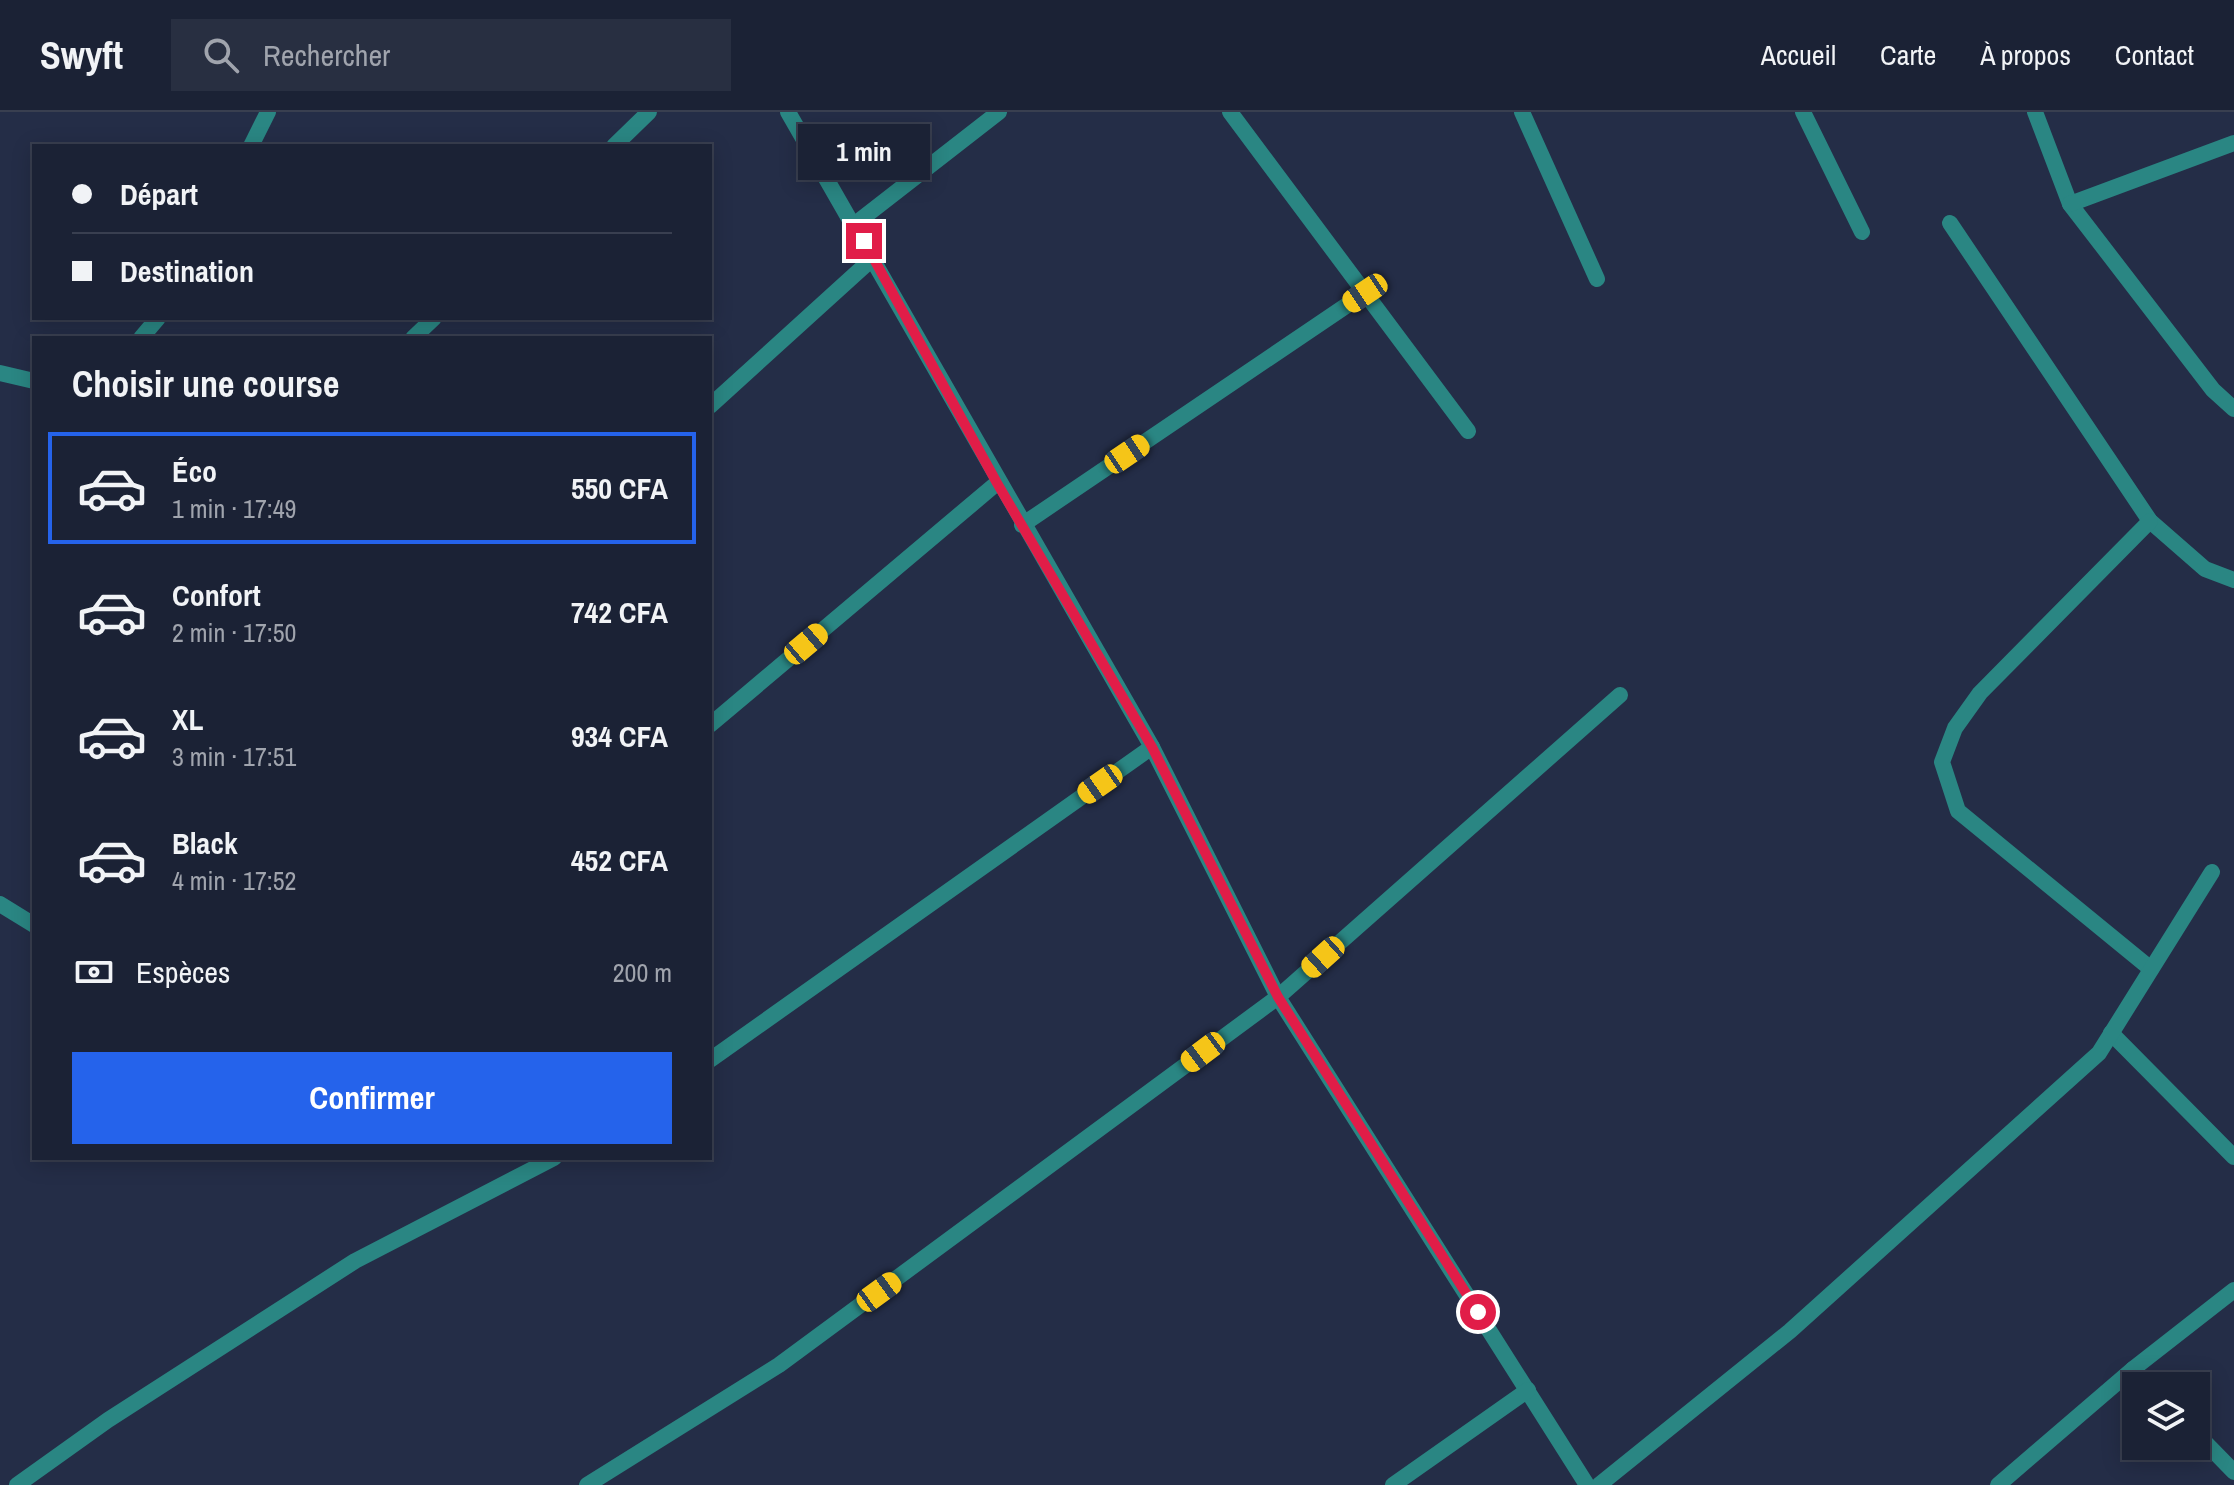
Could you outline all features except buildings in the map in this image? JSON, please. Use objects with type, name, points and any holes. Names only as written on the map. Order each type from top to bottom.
[{"type":"street","points":[[252,144],[268,112]]},
{"type":"street","points":[[616,144],[649,112]]},
{"type":"street","points":[[788,112],[855,224],[997,483],[1152,747],[1278,997],[1587,1485]]},
{"type":"street","points":[[855,224],[999,112]]},
{"type":"street","points":[[1230,112],[1468,431]]},
{"type":"street","points":[[1522,112],[1597,279]]},
{"type":"street","points":[[1803,112],[1862,232]]},
{"type":"street","points":[[2035,112],[2070,204],[2213,390],[2234,409]]},
{"type":"street","points":[[2070,204],[2234,143]]},
{"type":"street","points":[[1950,223],[2150,521],[2205,569],[2234,580]]},
{"type":"street","points":[[712,404],[873,258]]},
{"type":"street","points":[[1022,525],[1365,293]]},
{"type":"street","points":[[143,336],[156,320]]},
{"type":"street","points":[[415,336],[432,320]]},
{"type":"street","points":[[0,373],[32,381]]},
{"type":"street","points":[[712,723],[997,483]]},
{"type":"street","points":[[2150,521],[1980,693],[1955,728],[1942,762],[1958,811],[2151,969]]},
{"type":"street","points":[[587,1485],[779,1365],[1278,997],[1620,695]]},
{"type":"street","points":[[712,1059],[1152,747]]},
{"type":"street","points":[[1599,1485],[1790,1331],[2099,1053],[2212,872]]},
{"type":"street","points":[[0,904],[32,924]]},
{"type":"street","points":[[2111,1033],[2234,1157]]},
{"type":"street","points":[[17,1485],[108,1420],[355,1261],[550,1160]]},
{"type":"street","points":[[1998,1485],[2133,1369],[2234,1290]]},
{"type":"street","points":[[2133,1369],[2136,1372]]},
{"type":"street","points":[[1393,1485],[1528,1390]]},
{"type":"street","points":[[2210,1447],[2234,1472]]},
{"type":"route","points":[[864,241],[997,483],[1152,747],[1278,997],[1478,1312]]}]
